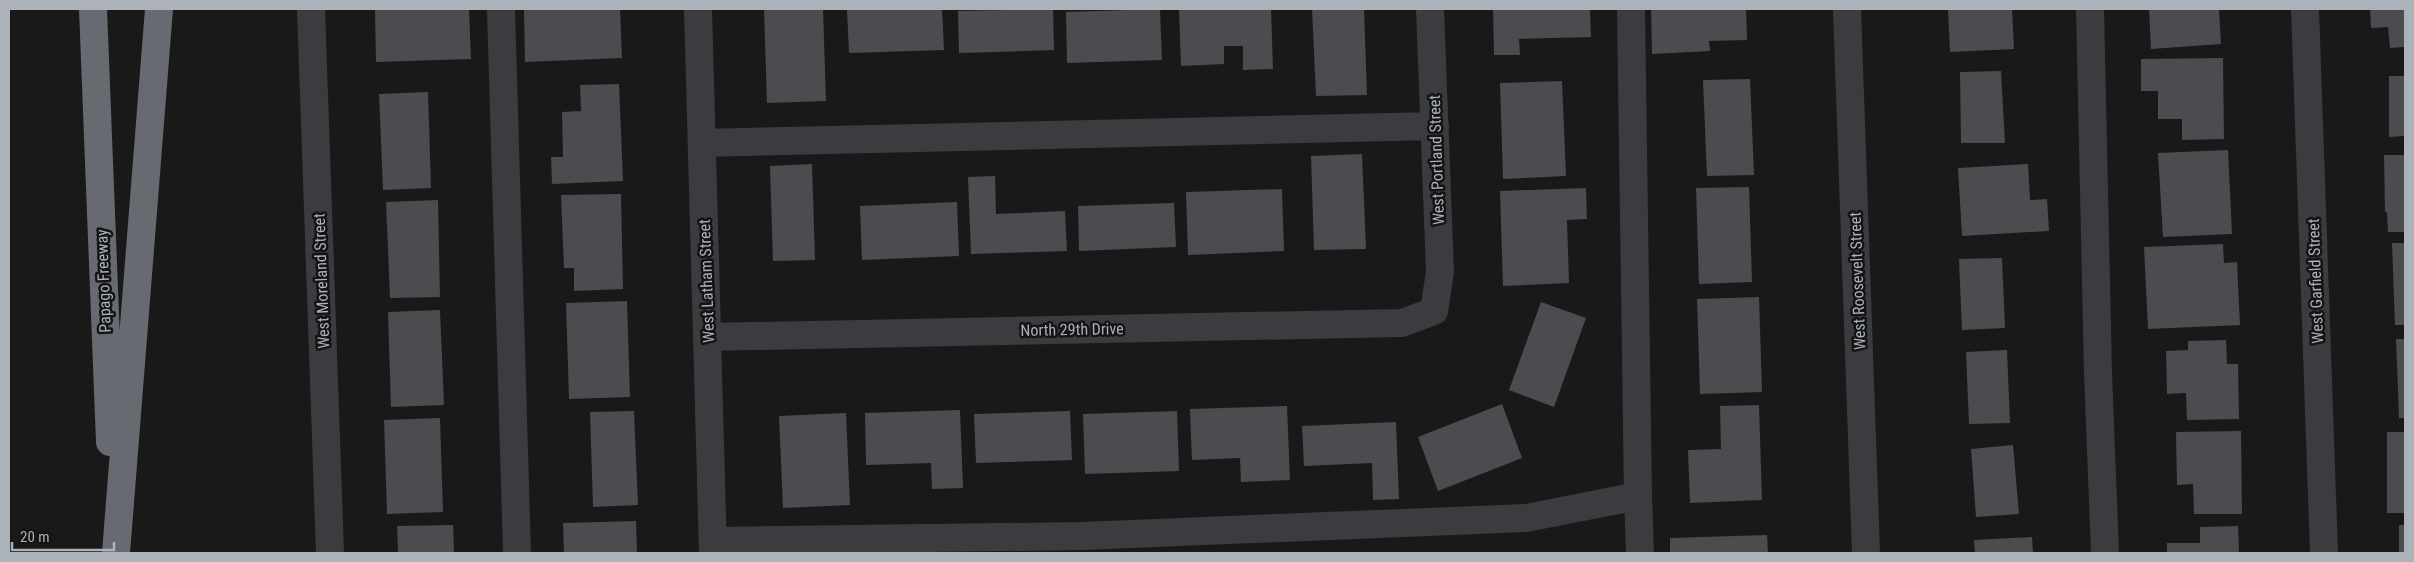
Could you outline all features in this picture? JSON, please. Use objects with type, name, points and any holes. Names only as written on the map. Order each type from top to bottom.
[{"type":"highway","name":"Papago Freeway","points":[[92,9],[115,553]]},
{"type":"highway","points":[[115,553],[159,9]]},
{"type":"street","name":"West Moreland Street","points":[[311,9],[330,553]]},
{"type":"street","points":[[500,9],[518,553]]},
{"type":"street","name":"West Latham Street","points":[[698,9],[713,547]]},
{"type":"street","name":"West Portland Street","points":[[1430,9],[1440,272],[1434,310]]},
{"type":"street","points":[[1630,9],[1640,553]]},
{"type":"street","name":"West Roosevelt Street","points":[[1847,9],[1866,553]]},
{"type":"street","points":[[2090,9],[2098,373],[2105,553]]},
{"type":"street","name":"West Garfield Street","points":[[2305,9],[2324,553]]},
{"type":"street","points":[[702,143],[1435,126]]},
{"type":"street","name":"North 29th Drive","points":[[707,337],[1402,323],[1434,310]]},
{"type":"street","points":[[713,547],[1082,536],[1526,518],[1638,496]]},
{"type":"building","points":[[375,9],[469,9],[471,59],[376,62]]},
{"type":"building","points":[[524,9],[620,9],[622,58],[525,62]]},
{"type":"building","points":[[764,9],[823,9],[826,101],[767,103]]},
{"type":"building","points":[[847,9],[942,9],[944,50],[849,53]]},
{"type":"building","points":[[1053,9],[1054,50],[959,53],[958,11]]},
{"type":"building","points":[[1160,9],[1162,60],[1067,63],[1066,12]]},
{"type":"building","points":[[1179,9],[1271,9],[1273,69],[1243,70],[1243,46],[1224,46],[1224,64],[1181,66]]},
{"type":"building","points":[[1312,9],[1364,9],[1367,95],[1316,96]]},
{"type":"building","points":[[1493,9],[1590,9],[1591,37],[1519,39],[1520,55],[1494,55]]},
{"type":"building","points":[[1651,9],[1746,9],[1747,40],[1709,41],[1710,51],[1652,54]]},
{"type":"building","points":[[1948,9],[2012,9],[2014,49],[1950,52]]},
{"type":"building","points":[[2149,9],[2219,9],[2221,44],[2151,49]]},
{"type":"building","points":[[2370,9],[2405,9],[2405,47],[2390,48],[2388,27],[2371,28]]},
{"type":"building","points":[[2223,58],[2224,139],[2182,140],[2182,119],[2158,119],[2158,91],[2141,91],[2141,59]]},
{"type":"building","points":[[2001,71],[2005,143],[1961,143],[1960,72]]},
{"type":"building","points":[[2389,76],[2405,76],[2405,136],[2389,137]]},
{"type":"building","points":[[1750,79],[1754,175],[1707,176],[1703,80]]},
{"type":"building","points":[[1562,81],[1566,176],[1503,179],[1500,83]]},
{"type":"building","points":[[619,84],[623,181],[552,184],[551,157],[563,157],[562,112],[581,111],[580,85]]},
{"type":"building","points":[[428,92],[431,188],[383,190],[379,94]]},
{"type":"building","points":[[2228,150],[2232,234],[2163,237],[2158,153]]},
{"type":"building","points":[[1362,154],[1366,249],[1314,250],[1311,156]]},
{"type":"building","points":[[2384,155],[2405,155],[2405,232],[2388,232],[2387,212],[2385,212]]},
{"type":"building","points":[[812,164],[815,260],[773,261],[770,166]]},
{"type":"building","points":[[2028,164],[2030,200],[2047,199],[2049,231],[1962,236],[1958,168]]},
{"type":"building","points":[[995,176],[996,214],[1065,211],[1067,251],[971,254],[968,177]]},
{"type":"building","points":[[1749,187],[1752,282],[1699,284],[1696,188]]},
{"type":"building","points":[[1586,188],[1587,219],[1567,220],[1569,283],[1503,286],[1500,191]]},
{"type":"building","points":[[1282,189],[1284,251],[1188,255],[1186,192]]},
{"type":"building","points":[[621,194],[623,289],[574,291],[574,268],[564,268],[561,195]]},
{"type":"building","points":[[438,200],[440,297],[390,298],[386,202]]},
{"type":"building","points":[[957,202],[959,256],[862,260],[860,206]]},
{"type":"building","points":[[1174,203],[1176,247],[1079,251],[1078,206]]},
{"type":"building","points":[[2392,243],[2405,243],[2405,325],[2395,325]]},
{"type":"building","points":[[2223,244],[2224,263],[2237,262],[2240,325],[2148,329],[2144,247]]},
{"type":"building","points":[[2002,258],[2005,328],[1962,330],[1959,259]]},
{"type":"building","points":[[1759,297],[1762,392],[1700,394],[1697,299]]},
{"type":"building","points":[[627,301],[630,397],[569,399],[566,303]]},
{"type":"building","points":[[1541,302],[1586,318],[1554,407],[1509,390]]},
{"type":"building","points":[[440,310],[444,405],[391,407],[388,312]]},
{"type":"building","points":[[2396,339],[2405,339],[2405,418],[2399,418]]},
{"type":"building","points":[[2226,340],[2227,364],[2238,364],[2239,419],[2187,420],[2186,393],[2167,394],[2166,351],[2188,350],[2188,341]]},
{"type":"building","points":[[2007,350],[2010,423],[1969,424],[1966,352]]},
{"type":"building","points":[[1502,404],[1522,458],[1438,491],[1418,437]]},
{"type":"building","points":[[1759,405],[1762,500],[1690,503],[1688,450],[1721,449],[1720,406]]},
{"type":"building","points":[[1287,406],[1290,480],[1241,482],[1240,458],[1192,460],[1190,409]]},
{"type":"building","points":[[960,410],[963,488],[932,489],[931,463],[866,465],[865,413]]},
{"type":"building","points":[[634,411],[638,505],[593,507],[590,412]]},
{"type":"building","points":[[1070,411],[1072,460],[976,463],[974,414]]},
{"type":"building","points":[[1177,411],[1179,471],[1085,474],[1083,414]]},
{"type":"building","points":[[846,413],[850,505],[783,508],[779,416]]},
{"type":"building","points":[[440,418],[443,512],[387,514],[384,420]]},
{"type":"building","points":[[1396,422],[1399,499],[1373,500],[1372,463],[1304,466],[1302,426]]},
{"type":"building","points":[[2241,431],[2242,514],[2194,514],[2193,484],[2177,485],[2176,432]]},
{"type":"building","points":[[2387,432],[2405,432],[2405,513],[2387,513]]},
{"type":"building","points":[[2013,445],[2019,514],[1976,517],[1971,449]]},
{"type":"building","points":[[636,521],[637,553],[564,553],[563,523]]},
{"type":"building","points":[[453,525],[454,553],[398,553],[397,526]]},
{"type":"building","points":[[2399,525],[2405,525],[2405,553],[2399,553]]},
{"type":"building","points":[[2238,526],[2239,553],[2167,553],[2167,543],[2200,543],[2200,527]]},
{"type":"building","points":[[1767,535],[1768,553],[1670,553],[1670,538]]},
{"type":"building","points":[[2032,537],[2033,553],[1975,553],[1974,540]]}]
